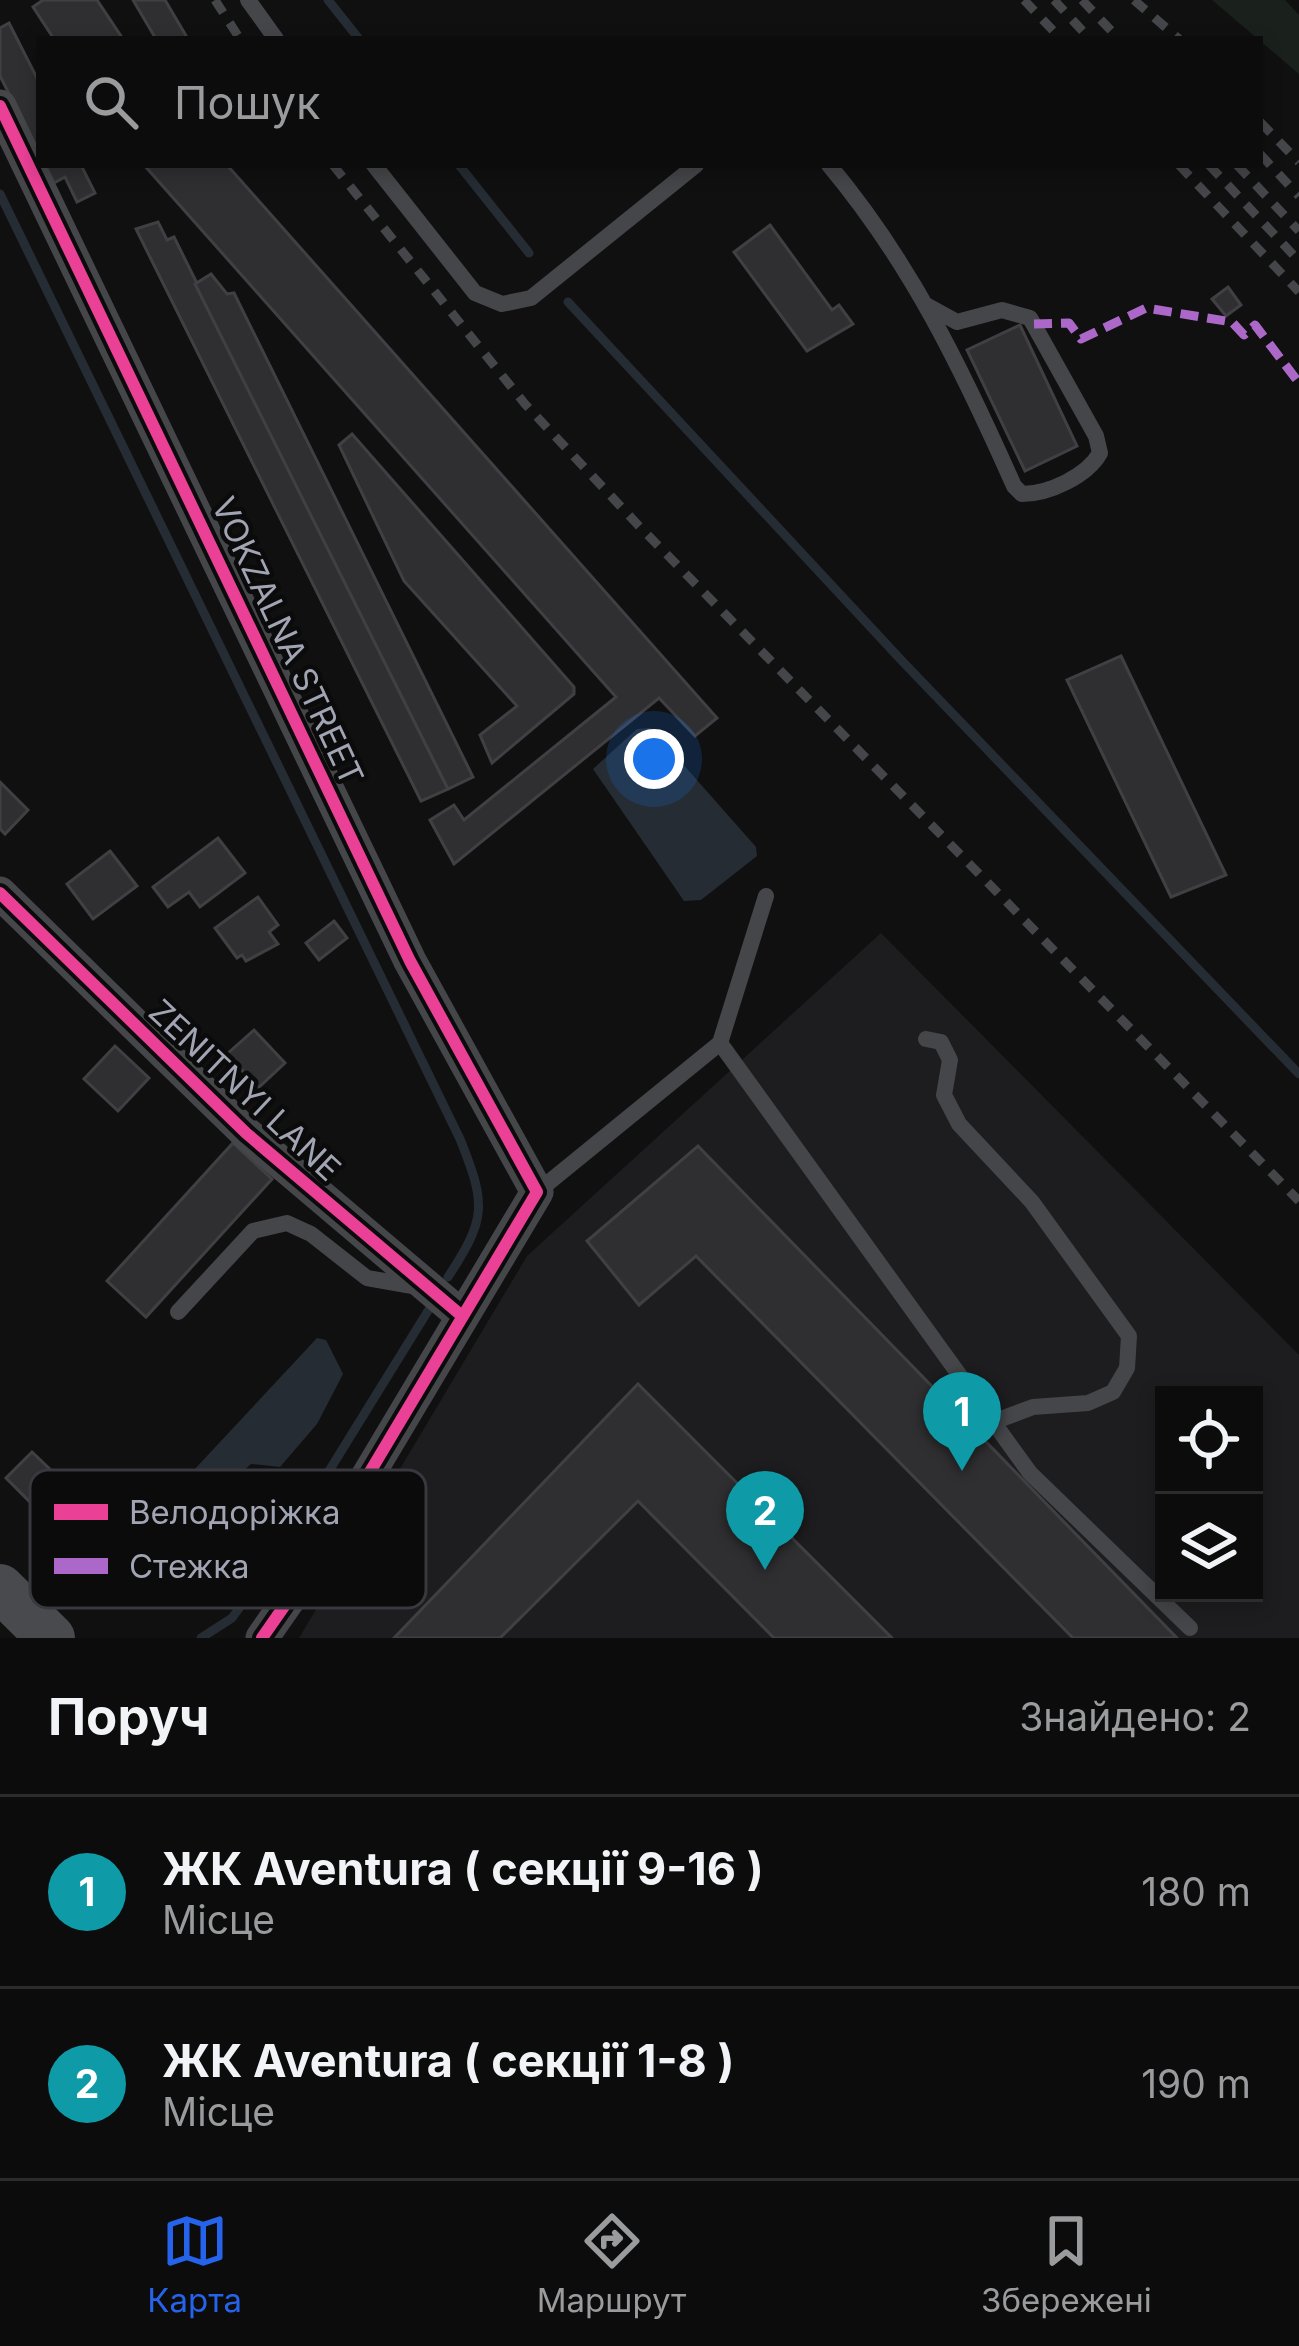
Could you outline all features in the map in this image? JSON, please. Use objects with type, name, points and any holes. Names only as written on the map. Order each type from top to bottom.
[{"type":"main road","points":[[0,1588],[51,1638]]},
{"type":"street","name":"VOKZALNA STREET","points":[[0,106],[410,961],[538,1192]]},
{"type":"street","name":"ZENITNYI LANE","points":[[0,893],[246,1133],[462,1316]]},
{"type":"street","points":[[371,1470],[538,1192]]},
{"type":"street","points":[[262,1638],[283,1608]]},
{"type":"lane","points":[[248,0],[274,36]]},
{"type":"lane","points":[[376,168],[475,293],[502,304],[531,298],[692,168]]},
{"type":"lane","points":[[832,168],[886,233],[964,374],[1014,486],[1022,494],[1035,494],[1090,470],[1100,453],[1096,436],[1030,318],[1002,310],[958,322],[926,305]]},
{"type":"lane","points":[[538,1192],[720,1043],[766,896]]},
{"type":"lane","points":[[926,1039],[941,1042],[950,1060],[944,1095],[958,1124],[1032,1202],[1129,1336],[1127,1368],[1113,1392],[1088,1403],[1034,1407],[993,1422]]},
{"type":"lane","points":[[720,1043],[1030,1473],[1190,1628]]},
{"type":"lane","points":[[178,1312],[253,1232],[287,1223],[311,1234],[367,1278],[425,1288]]},
{"type":"shaded area","points":[[1212,0],[1285,0],[1299,15],[1299,74],[1263,43],[1263,36],[1254,36]]},
{"type":"shaded area","points":[[651,728],[756,847],[757,856],[701,900],[684,901],[593,769],[637,729]]},
{"type":"shaded area","points":[[881,933],[1299,1355],[1299,1638],[299,1638],[317,1608],[426,1608],[426,1470],[399,1470],[527,1256]]},
{"type":"shaded area","points":[[317,1338],[326,1340],[343,1374],[317,1424],[280,1467],[251,1464],[244,1470],[194,1470]]},
{"type":"building","points":[[43,0],[97,0],[121,36],[52,36],[33,7]]},
{"type":"building","points":[[133,0],[165,0],[186,36],[154,36]]},
{"type":"building","points":[[9,23],[36,76],[36,147],[0,76],[0,28]]},
{"type":"building","points":[[46,168],[82,168],[95,193],[77,202],[65,177],[54,183]]},
{"type":"building","points":[[147,168],[230,168],[717,718],[695,736],[659,698],[454,864],[430,820],[454,805],[464,820],[616,697]]},
{"type":"building","points":[[158,222],[167,240],[174,237],[448,789],[421,801],[136,229]]},
{"type":"building","points":[[770,225],[832,310],[839,305],[853,324],[807,351],[734,252]]},
{"type":"building","points":[[211,274],[227,294],[234,293],[473,777],[448,789],[195,284]]},
{"type":"building","points":[[1228,287],[1241,305],[1226,316],[1212,299]]},
{"type":"building","points":[[1020,325],[1077,446],[1025,471],[967,350]]},
{"type":"building","points":[[352,434],[574,687],[574,694],[492,763],[480,735],[517,706],[404,581],[339,445]]},
{"type":"building","points":[[1121,656],[1226,875],[1171,897],[1067,680]]},
{"type":"building","points":[[0,782],[28,810],[5,834],[0,829]]},
{"type":"building","points":[[218,838],[245,873],[200,907],[189,892],[168,907],[153,887]]},
{"type":"building","points":[[110,851],[137,886],[93,919],[67,884]]},
{"type":"building","points":[[258,897],[278,925],[269,932],[278,944],[246,961],[242,955],[237,958],[215,928]]},
{"type":"building","points":[[334,921],[347,938],[319,960],[306,943]]},
{"type":"building","points":[[254,1030],[285,1063],[258,1088],[227,1054]]},
{"type":"building","points":[[115,1046],[149,1078],[118,1111],[84,1079]]},
{"type":"building","points":[[233,1143],[272,1179],[146,1317],[107,1281]]},
{"type":"building","points":[[698,1146],[1177,1638],[1073,1638],[696,1256],[639,1305],[587,1241]]},
{"type":"building","points":[[638,1384],[892,1638],[774,1638],[638,1501],[500,1638],[394,1638]]},
{"type":"building","points":[[32,1452],[51,1470],[30,1470],[30,1502],[6,1478]]},
{"type":"waterway","points":[[328,0],[357,36]]},
{"type":"waterway","points":[[461,168],[529,253]]},
{"type":"waterway","points":[[0,194],[460,1139],[475,1180],[478,1210],[470,1240],[448,1277]]},
{"type":"waterway","points":[[568,302],[903,662],[1299,1074]]},
{"type":"waterway","points":[[330,1470],[431,1306]]},
{"type":"waterway","points":[[201,1638],[239,1608]]},
{"type":"railway","points":[[215,0],[238,36]]},
{"type":"railway","points":[[1024,0],[1058,36]]},
{"type":"railway","points":[[1054,0],[1087,36]]},
{"type":"railway","points":[[1082,0],[1116,36]]},
{"type":"railway","points":[[1134,0],[1176,36]]},
{"type":"railway","points":[[1263,125],[1299,162]]},
{"type":"railway","points":[[1263,157],[1299,196]]},
{"type":"railway","points":[[335,168],[525,404],[1299,1201]]},
{"type":"railway","points":[[1182,168],[1299,292]]},
{"type":"railway","points":[[1212,168],[1299,261]]},
{"type":"railway","points":[[1240,168],[1299,231]]},
{"type":"marked path","points":[[1034,324],[1069,323],[1081,339],[1146,308],[1232,322],[1244,335],[1255,325],[1299,383]]},
{"type":"cycle path","points":[[0,106],[410,961],[537,1192],[371,1470]]},
{"type":"cycle path","points":[[0,893],[246,1133],[462,1316]]},
{"type":"cycle path","points":[[262,1638],[283,1608]]},
{"type":"place","name":"ЖК Aventura ( секції 9-16 )","points":[[962,1471]]},
{"type":"place","name":"ЖК Aventura ( секції 1-8 )","points":[[765,1570]]}]
